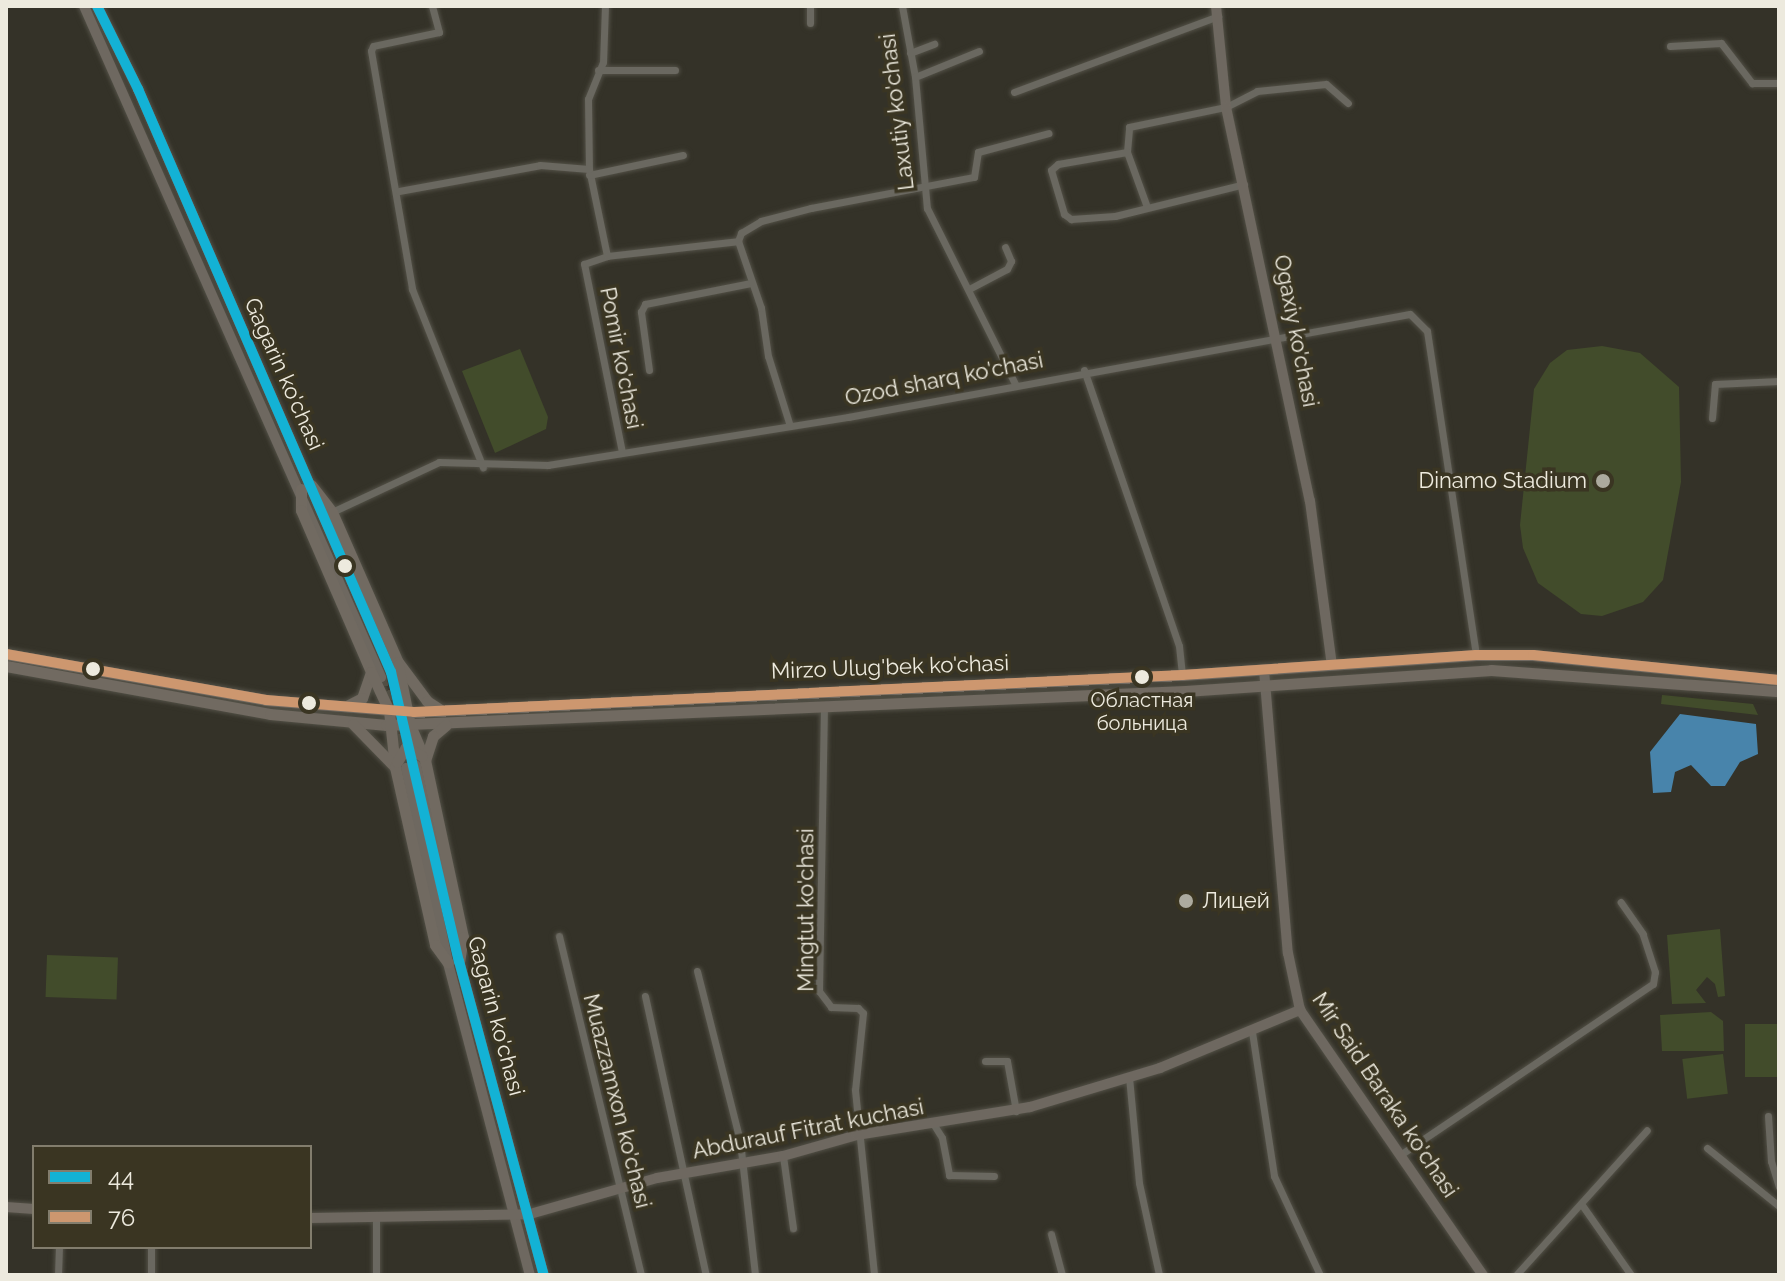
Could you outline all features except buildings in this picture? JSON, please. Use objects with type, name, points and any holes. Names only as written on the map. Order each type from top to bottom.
[{"type":"main road","points":[[306,487],[301,510],[385,671],[408,712],[410,765],[435,945],[453,962],[463,937],[410,765],[392,725],[385,671],[332,512],[306,487]]},
{"type":"main road","name":"Mirzo Ulug'bek ko'chasi","points":[[6,654],[266,700],[408,712],[1182,675],[1476,655],[1533,655],[1779,680]]},
{"type":"main road","name":"Mirzo Ulug'bek ko'chasi","points":[[6,666],[270,714],[392,725],[446,725],[824,703],[1266,686],[1491,670],[1779,691]]},
{"type":"main road","points":[[341,708],[362,698],[385,671]]},
{"type":"main road","points":[[385,671],[441,711]]},
{"type":"main road","points":[[349,721],[410,765]]},
{"type":"main road","points":[[410,765],[446,725]]},
{"type":"street","name":"Gagarin ko'chasi","points":[[84,6],[306,487]]},
{"type":"street","name":"Gagarin ko'chasi","points":[[97,6],[385,671]]},
{"type":"street","points":[[432,6],[439,32],[373,46],[371,51],[380,117],[399,191],[403,252],[412,289],[483,467]]},
{"type":"street","name":"Pomir ko'chasi","points":[[605,6],[598,70],[588,99],[592,122],[589,172],[607,256],[584,266],[622,452]]},
{"type":"street","points":[[810,6],[810,23]]},
{"type":"street","name":"Laxutiy ko'chasi","points":[[902,6],[915,77],[927,208],[1015,384]]},
{"type":"street","points":[[1014,92],[1217,11]]},
{"type":"street","name":"Ogaxiy ko'chasi","points":[[1217,11],[1226,107],[1310,501],[1332,665]]},
{"type":"street","points":[[1670,46],[1721,43],[1752,83],[1779,83]]},
{"type":"street","points":[[910,53],[934,44]]},
{"type":"street","points":[[915,77],[979,51]]},
{"type":"street","points":[[598,70],[675,70]]},
{"type":"street","points":[[1147,207],[1127,152],[1129,127],[1226,107],[1257,91],[1312,83],[1326,84],[1348,103]]},
{"type":"street","points":[[607,256],[738,241],[749,226],[761,221],[923,185],[974,177],[978,152],[1049,133]]},
{"type":"street","points":[[1127,152],[1053,167],[1064,214],[1071,219],[1115,216],[1244,184]]},
{"type":"street","points":[[399,191],[540,165],[589,172],[683,155]]},
{"type":"street","points":[[738,241],[790,426]]},
{"type":"street","points":[[969,289],[1007,269],[1011,261],[1005,247]]},
{"type":"street","points":[[649,370],[641,312],[645,304],[751,283]]},
{"type":"street","name":"Ozod sharq ko'chasi","points":[[332,512],[439,462],[483,467],[548,465],[790,426],[1084,370],[1410,314],[1421,318],[1427,331],[1476,655]]},
{"type":"street","points":[[1084,370],[1179,646],[1182,675]]},
{"type":"street","points":[[1712,418],[1715,384],[1779,381]]},
{"type":"street","name":"Mir Said Baraka ko'chasi","points":[[1264,670],[1288,953],[1300,1010],[1483,1275]]},
{"type":"street","name":"Mingtut ko'chasi","points":[[824,703],[819,991],[831,1007],[858,1008],[863,1013],[855,1090],[857,1135],[874,1275]]},
{"type":"street","points":[[1400,1155],[1653,984],[1655,972],[1643,934],[1621,902]]},
{"type":"street","name":"Muazzamxon ko'chasi","points":[[559,936],[641,1275]]},
{"type":"street","name":"Gagarin ko'chasi","points":[[453,962],[512,1213],[530,1275]]},
{"type":"street","name":"Gagarin ko'chasi","points":[[453,962],[530,1214],[544,1275]]},
{"type":"street","points":[[697,971],[744,1164],[755,1275]]},
{"type":"street","points":[[645,996],[706,1275]]},
{"type":"street","name":"Abdurauf Fitrat kuchasi","points":[[312,1218],[530,1214],[684,1173],[783,1156],[857,1135],[1016,1111],[1129,1077],[1252,1032],[1300,1010]]},
{"type":"street","points":[[1252,1032],[1274,1176],[1320,1275]]},
{"type":"street","points":[[985,1061],[1007,1061],[1016,1111]]},
{"type":"street","points":[[1129,1077],[1139,1183],[1159,1275]]},
{"type":"street","points":[[1768,1116],[1771,1161],[1779,1188],[1770,1198]]},
{"type":"street","points":[[934,1125],[942,1138],[949,1175],[994,1176]]},
{"type":"street","points":[[1516,1275],[1647,1130]]},
{"type":"street","points":[[1707,1148],[1779,1206]]},
{"type":"street","points":[[783,1156],[793,1228]]},
{"type":"street","points":[[1582,1205],[1631,1275]]},
{"type":"street","points":[[6,1207],[32,1209]]},
{"type":"street","points":[[376,1219],[376,1275]]},
{"type":"street","points":[[1051,1234],[1062,1275]]},
{"type":"street","points":[[58,1275],[59,1249]]},
{"type":"street","points":[[151,1249],[151,1275]]},
{"type":"green space","name":"Dinamo Stadium","points":[[1602,346],[1640,353],[1679,387],[1681,482],[1663,580],[1643,602],[1602,616],[1581,614],[1538,583],[1523,548],[1520,525],[1534,389],[1550,363],[1567,350]]},
{"type":"green space","points":[[520,349],[548,417],[546,429],[495,453],[462,371]]},
{"type":"green space","points":[[1662,695],[1753,704],[1758,715],[1661,704]]},
{"type":"green space","points":[[1720,929],[1725,996],[1718,997],[1715,984],[1707,977],[1696,990],[1706,1003],[1672,1004],[1667,935]]},
{"type":"green space","points":[[47,955],[118,957],[116,999],[46,997]]},
{"type":"green space","points":[[1711,1012],[1723,1021],[1724,1051],[1662,1051],[1660,1015]]},
{"type":"green space","points":[[1745,1024],[1779,1024],[1779,1077],[1745,1077]]},
{"type":"green space","points":[[1723,1054],[1728,1094],[1687,1099],[1682,1059]]},
{"type":"water","points":[[1680,714],[1756,724],[1758,754],[1740,762],[1725,786],[1711,786],[1691,765],[1675,772],[1671,792],[1653,793],[1650,752]]},
{"type":"tunnel","points":[[391,672],[401,701]]},
{"type":"tunnel","points":[[381,677],[406,768]]},
{"type":"transit line","name":"44","points":[[97,6],[138,89],[391,672],[459,961],[544,1275]]},
{"type":"transit line","name":"76","points":[[6,654],[266,700],[414,712],[1182,675],[1476,655],[1533,655],[1779,680]]},
{"type":"place","name":"Dinamo Stadium","points":[[1603,481]]},
{"type":"place","name":"Областная больница","points":[[1142,677]]},
{"type":"place","name":"Лицей","points":[[1186,901]]}]
